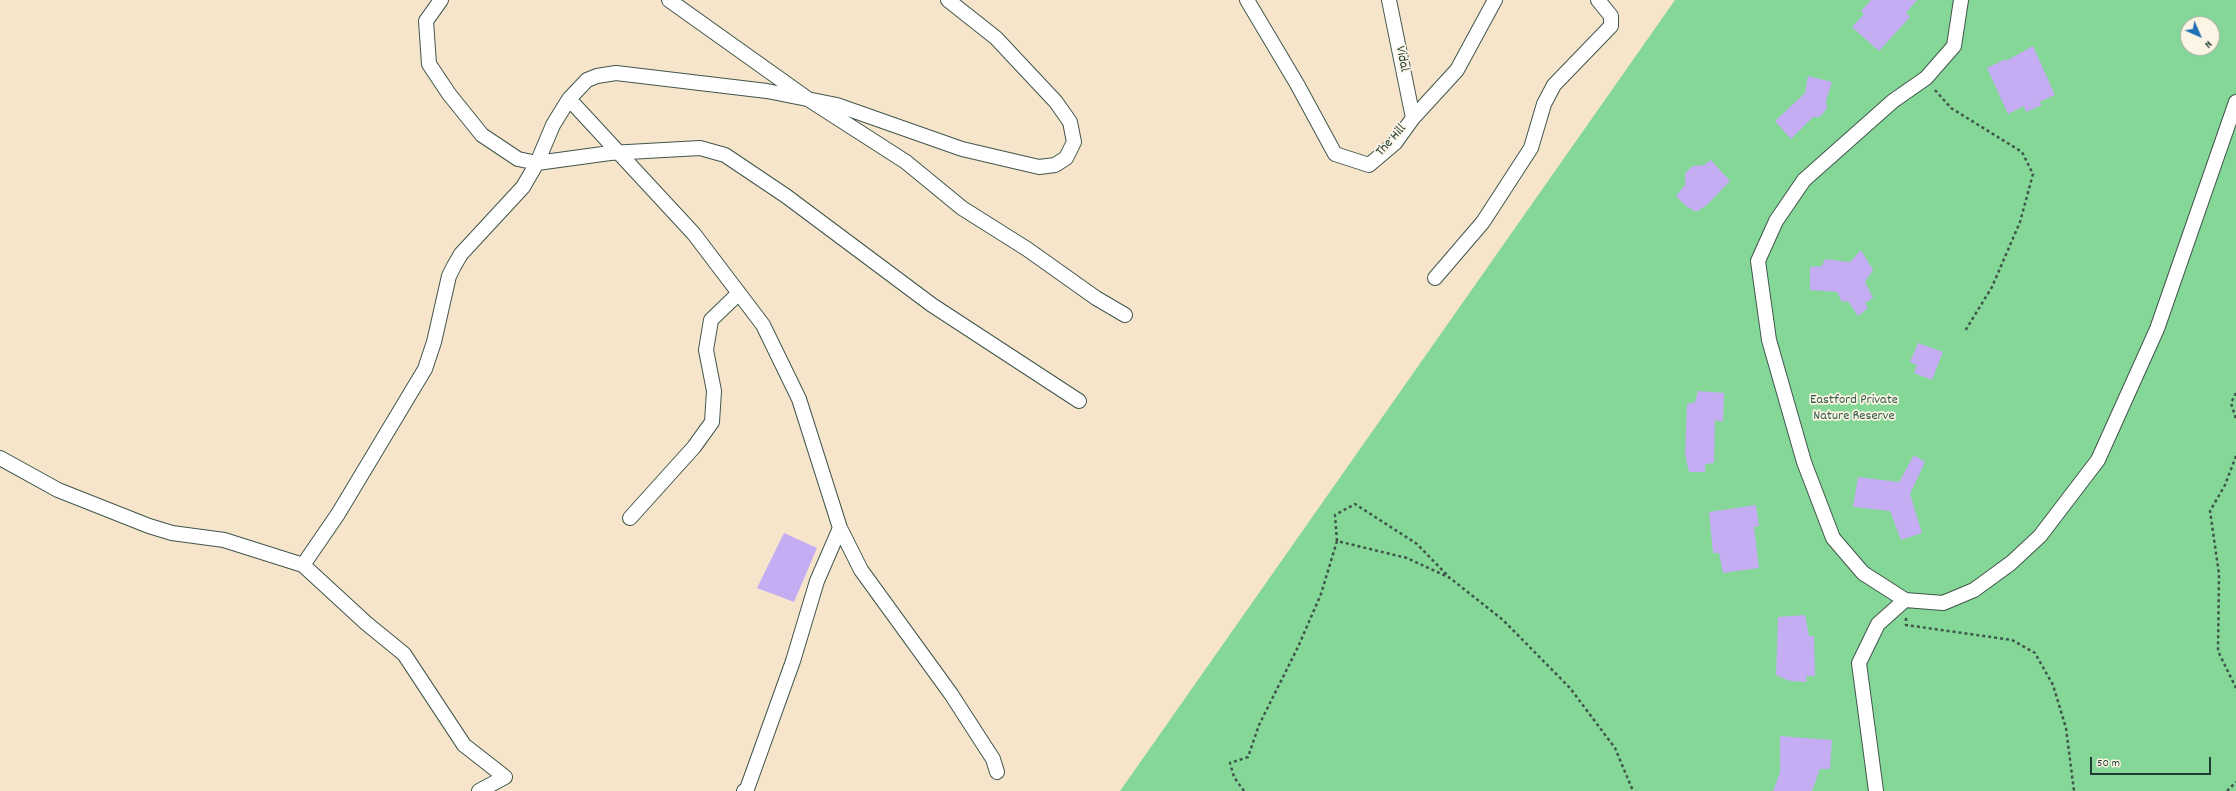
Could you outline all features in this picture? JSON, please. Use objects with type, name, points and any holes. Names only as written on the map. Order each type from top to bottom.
[{"type":"street","points":[[441,0],[426,21],[429,64],[449,94],[482,135],[518,159],[537,163],[572,157],[619,152],[700,148],[725,155],[786,196],[932,305],[1079,401]]},
{"type":"street","points":[[669,0],[808,99],[906,162],[962,208],[1027,249],[1096,298],[1125,315]]},
{"type":"street","points":[[303,566],[338,514],[425,369],[434,342],[449,276],[461,254],[523,187],[537,163],[553,125],[569,99],[587,80],[597,76],[616,73],[767,91],[837,105],[962,149],[1039,167],[1055,165],[1066,158],[1074,142],[1073,135],[1070,122],[1056,102],[996,38],[948,0]]},
{"type":"street","name":"The Hill","points":[[1247,0],[1297,84],[1335,154],[1369,165],[1394,143],[1412,118],[1457,70],[1495,0]]},
{"type":"street","name":"Vidal","points":[[1389,0],[1412,118]]},
{"type":"street","points":[[1435,278],[1483,222],[1531,148],[1544,104],[1554,85],[1611,26],[1611,16],[1598,0]]},
{"type":"street","points":[[1961,0],[1954,46],[1926,78],[1893,101],[1804,180],[1776,221],[1758,261],[1769,340],[1804,462],[1833,538],[1863,573],[1905,600],[1943,603],[1974,590],[2011,563],[2040,536],[2098,460],[2157,328],[2236,102]]},
{"type":"street","points":[[569,99],[694,234],[763,325],[799,399],[840,528],[861,570],[951,694],[993,759],[997,772]]},
{"type":"street","points":[[630,518],[694,447],[712,422],[714,391],[706,350],[711,320],[739,293]]},
{"type":"street","points":[[0,458],[58,490],[149,526],[172,533],[224,540],[303,566],[366,623],[404,654],[464,745],[504,777],[479,791]]},
{"type":"street","points":[[744,791],[747,788],[793,661],[817,581],[840,528]]},
{"type":"street","points":[[1876,791],[1859,663],[1878,624],[1905,600]]},
{"type":"path","points":[[1926,78],[1951,108],[2022,152],[2033,174],[2020,222],[1992,287],[1965,331]]},
{"type":"path","points":[[2236,393],[2231,403],[2236,419]]},
{"type":"path","points":[[2236,456],[2225,485],[2210,511],[2219,574],[2218,651],[2236,688]]},
{"type":"path","points":[[1244,791],[1234,777],[1230,763],[1248,757],[1259,725],[1298,647],[1321,594],[1336,541],[1336,515],[1355,504],[1417,544],[1450,578],[1503,620],[1570,688],[1615,748],[1632,791]]},
{"type":"path","points":[[1336,541],[1407,558],[1450,578]]},
{"type":"path","points":[[1905,600],[1906,625],[2012,640],[2035,653],[2053,685],[2066,728],[2074,791]]},
{"type":"path","points":[[2227,791],[2236,782]]},
{"type":"green space","name":"Eastford Private Nature Reserve","points":[[1675,0],[2236,0],[2236,791],[1120,791]]},
{"type":"building","points":[[1871,0],[1917,0],[1906,13],[1910,17],[1879,51],[1852,27],[1864,14],[1861,11]]},
{"type":"building","points":[[2033,46],[2055,95],[2039,102],[2042,105],[2026,112],[2024,106],[2008,114],[1987,68],[2006,59],[2006,61]]},
{"type":"building","points":[[1808,76],[1832,82],[1826,101],[1827,108],[1820,117],[1813,117],[1791,139],[1775,121],[1805,93]]},
{"type":"building","points":[[1711,160],[1730,181],[1707,205],[1696,212],[1686,206],[1676,196],[1685,185],[1685,173],[1693,166],[1704,165]]},
{"type":"building","points":[[1861,250],[1873,270],[1865,282],[1873,298],[1865,303],[1868,308],[1858,316],[1848,301],[1842,302],[1837,292],[1810,290],[1810,267],[1822,266],[1825,259],[1850,262]]},
{"type":"building","points":[[1918,343],[1943,352],[1932,380],[1914,373],[1917,365],[1910,362]]},
{"type":"building","points":[[1698,391],[1724,393],[1723,422],[1715,420],[1714,463],[1705,464],[1705,472],[1689,472],[1685,454],[1687,404],[1695,402]]},
{"type":"building","points":[[1914,455],[1925,462],[1910,494],[1922,533],[1901,540],[1890,511],[1853,507],[1858,477],[1899,482]]},
{"type":"building","points":[[1756,505],[1759,526],[1754,527],[1759,568],[1723,573],[1719,553],[1713,553],[1709,512]]},
{"type":"building","points":[[784,533],[817,548],[794,602],[757,588]]},
{"type":"building","points":[[1805,615],[1809,636],[1814,636],[1815,676],[1806,676],[1807,682],[1790,681],[1776,675],[1778,617]]},
{"type":"building","points":[[1780,736],[1832,740],[1830,769],[1820,769],[1812,791],[1773,791],[1780,773]]}]
